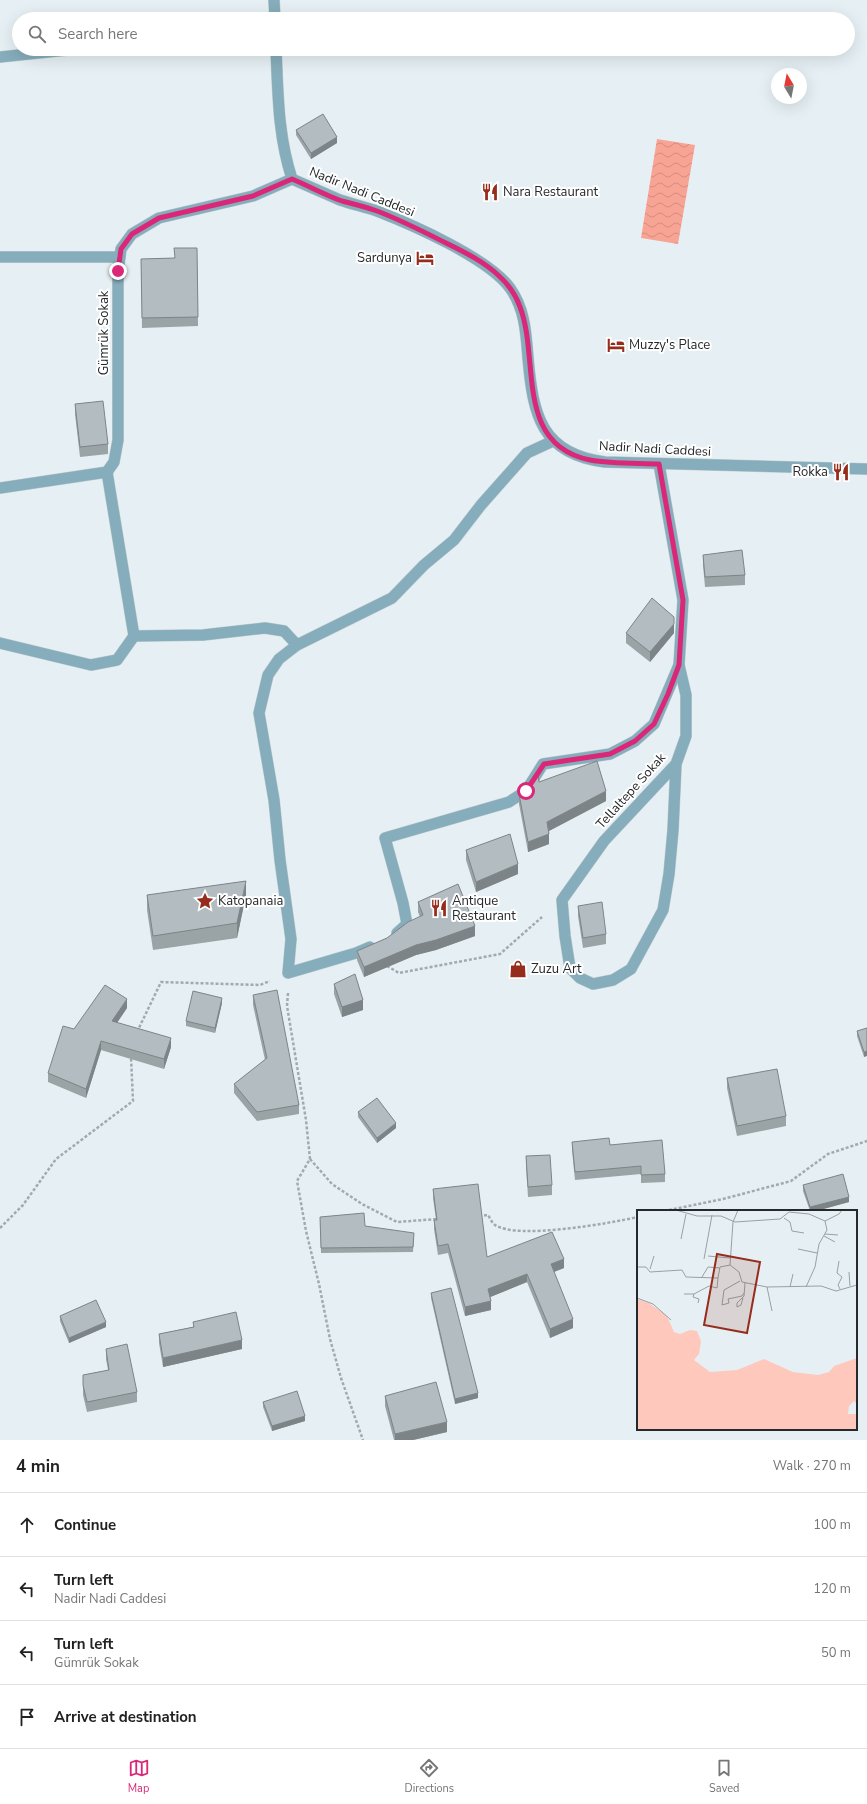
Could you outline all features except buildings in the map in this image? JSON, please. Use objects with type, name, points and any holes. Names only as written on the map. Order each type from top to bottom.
[{"type":"street","points":[[274,0],[275,12]]},
{"type":"street","points":[[0,57],[12,56]]},
{"type":"street","name":"Nadir Nadi Caddesi","points":[[276,56],[279,124],[284,154],[292,179],[341,200],[377,211],[419,229],[475,258],[497,274],[510,288],[520,306],[526,327],[534,398],[540,421],[553,441],[568,452],[589,460],[659,464],[867,469]]},
{"type":"street","name":"Gümrük Sokak","points":[[107,472],[114,462],[118,440],[118,271],[121,249],[132,234],[159,218],[253,196],[292,179]]},
{"type":"street","points":[[0,257],[120,257]]},
{"type":"street","points":[[553,441],[527,453],[481,505],[454,540],[424,565],[392,598],[298,645],[279,659],[268,675],[259,713],[274,800],[280,860],[291,939],[288,973],[364,950],[400,932],[407,924],[403,903],[385,838],[509,802],[526,791],[544,764],[610,754],[635,741],[654,724],[679,665],[683,600],[659,464]]},
{"type":"street","points":[[0,488],[107,472],[134,636],[117,660],[91,665],[0,643]]},
{"type":"street","points":[[134,636],[203,635],[265,628],[284,631],[298,645]]},
{"type":"street","name":"Tellaltepe Sokak","points":[[562,900],[604,841],[676,764],[686,736],[686,695],[679,665]]},
{"type":"street","points":[[562,900],[565,936],[570,968],[580,978],[593,984],[613,980],[631,969],[663,910],[674,830],[676,764]]},
{"type":"path","points":[[364,950],[399,974],[500,954],[562,900]]},
{"type":"path","points":[[134,1039],[161,982],[260,985],[288,973],[289,981],[287,1006],[306,1120],[310,1160],[297,1182],[306,1231],[330,1339],[341,1378],[363,1440]]},
{"type":"path","points":[[0,1228],[23,1205],[56,1159],[133,1101],[131,1054]]},
{"type":"path","points":[[669,1210],[723,1199],[791,1181],[828,1154],[867,1141]]},
{"type":"path","points":[[310,1160],[332,1184],[362,1204],[396,1222],[441,1219]]},
{"type":"path","points":[[472,1217],[488,1215],[495,1224],[508,1229],[529,1231],[546,1231],[615,1222],[637,1217]]},
{"type":"water","points":[[657,139],[695,145],[678,244],[641,238]]},
{"type":"place","name":"Nara Restaurant","points":[[490,192]]},
{"type":"place","name":"Sardunya","points":[[425,258]]},
{"type":"place","name":"Muzzy's Place","points":[[616,345]]},
{"type":"place","name":"Rokka","points":[[841,472]]},
{"type":"place","name":"Katopanaia","points":[[205,901]]},
{"type":"place","name":"Antique Restaurant","points":[[439,908]]},
{"type":"place","name":"Zuzu Art","points":[[518,969]]},
{"type":"route","points":[[118,271],[121,249],[132,234],[159,218],[253,196],[292,179],[341,200],[377,211],[419,229],[475,258],[497,274],[510,288],[520,306],[526,327],[534,398],[540,421],[553,441],[568,452],[589,460],[659,464],[683,600],[683,625],[679,665],[668,694],[654,724],[635,741],[610,754],[544,764],[526,791]]}]
